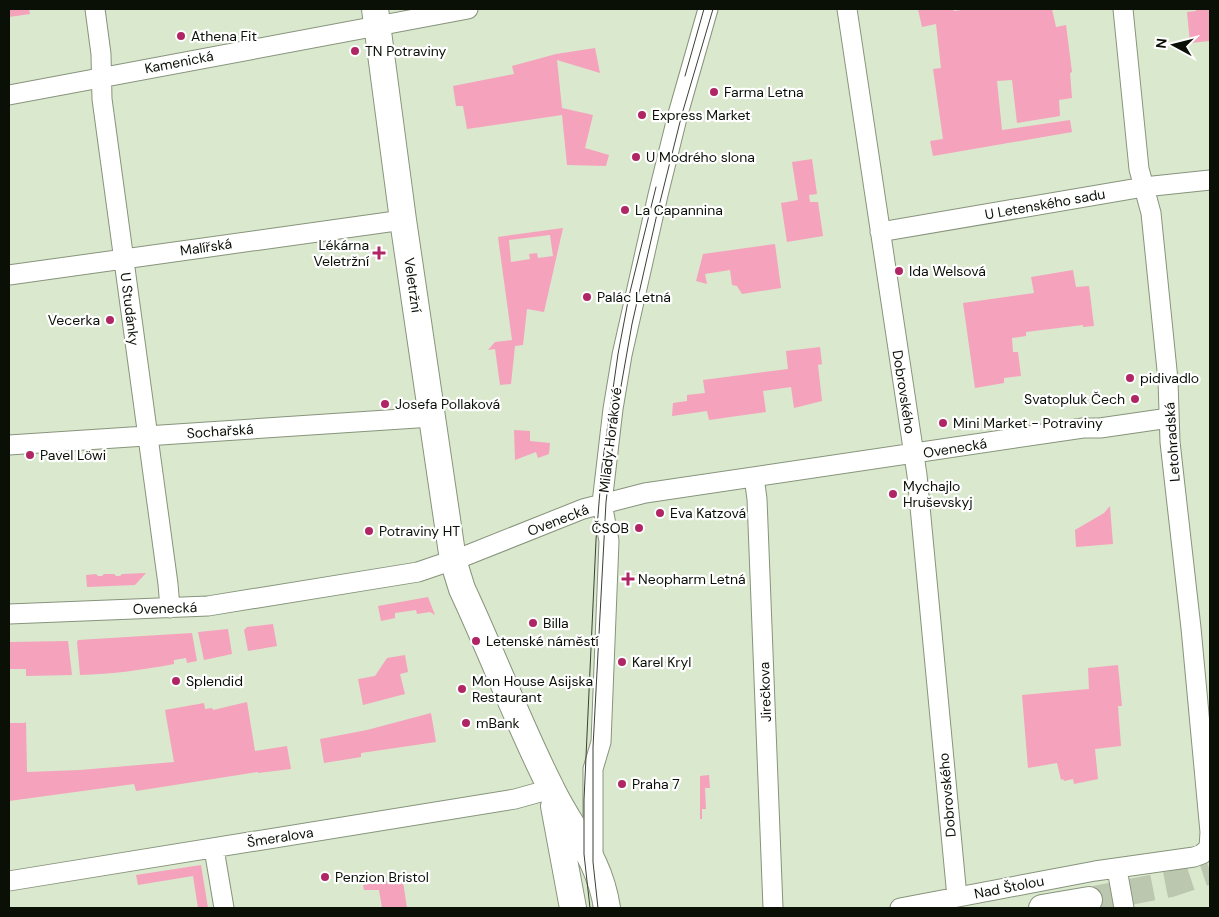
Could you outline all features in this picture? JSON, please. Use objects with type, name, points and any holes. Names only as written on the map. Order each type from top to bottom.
[{"type":"main road","name":"Veletržní","points":[[376,17],[403,220],[453,560]]},
{"type":"main road","points":[[453,560],[462,589],[551,790],[594,862]]},
{"type":"main road","points":[[551,790],[573,908]]},
{"type":"main road","name":"Milady Horákové","points":[[594,862],[602,882],[607,908]]},
{"type":"main road","points":[[1042,908],[1089,900]]},
{"type":"street","name":"U Studánky","points":[[95,9],[101,54],[102,99],[170,608]]},
{"type":"street","name":"Kamenická","points":[[9,95],[101,77],[376,17],[468,9]]},
{"type":"street","name":"Milady Horákové","points":[[594,862],[593,769],[601,742],[610,541],[602,503],[613,409],[622,355],[676,123],[708,9]]},
{"type":"street","name":"Dobrovského","points":[[847,9],[914,454],[957,897]]},
{"type":"street","name":"Letohradská","points":[[1122,9],[1139,169],[1151,213],[1168,380],[1169,418],[1202,671],[1210,832],[1209,847]]},
{"type":"street","name":"U Letenského sadu","points":[[880,232],[1144,187],[1210,180]]},
{"type":"street","name":"Malířská","points":[[9,275],[403,220]]},
{"type":"street","name":"Sochařská","points":[[9,445],[432,417]]},
{"type":"street","name":"Ovenecká","points":[[9,614],[208,606],[418,572],[583,509],[645,493],[1083,428],[1100,428],[1169,418]]},
{"type":"street","name":"Jirečkova","points":[[754,477],[757,499],[773,908]]},
{"type":"street","name":"Šmeralova","points":[[9,881],[515,799],[551,790]]},
{"type":"street","name":"Nad Štolou","points":[[900,908],[1095,871],[1194,857],[1202,854],[1209,847]]},
{"type":"street","points":[[214,849],[224,908]]},
{"type":"street","points":[[1118,869],[1124,908]]},
{"type":"shaded area","points":[[9,9],[29,9],[30,14],[9,17]]},
{"type":"shaded area","points":[[918,9],[953,9],[954,11],[968,9],[1052,9],[1056,27],[1066,25],[1072,72],[1070,73],[1072,98],[1059,100],[1060,116],[1017,123],[1012,80],[997,81],[1002,130],[1070,120],[1072,132],[933,156],[930,141],[943,139],[933,69],[941,68],[936,24],[922,27]]},
{"type":"shaded area","points":[[1196,9],[1210,9],[1210,41],[1190,43],[1187,12],[1196,11]]},
{"type":"shaded area","points":[[595,48],[600,73],[557,60],[562,108],[593,115],[585,148],[609,155],[606,166],[567,165],[562,115],[467,129],[463,106],[456,106],[453,86],[514,74],[512,66],[556,54]]},
{"type":"shaded area","points":[[812,159],[817,194],[809,195],[810,202],[818,202],[823,236],[787,242],[781,203],[798,200],[792,162]]},
{"type":"shaded area","points":[[563,228],[544,312],[527,309],[523,345],[515,346],[511,384],[500,385],[495,349],[488,350],[495,342],[512,340],[498,237]],"holes":[[[550,235],[553,256],[538,258],[537,253],[529,254],[530,259],[511,262],[509,240]]]},
{"type":"shaded area","points":[[775,244],[781,288],[742,294],[737,286],[732,285],[730,270],[705,274],[707,284],[696,281],[703,254]]},
{"type":"shaded area","points":[[1073,270],[1076,287],[1089,286],[1094,326],[1083,327],[1083,325],[1026,332],[1026,336],[1012,338],[1013,352],[1018,352],[1021,376],[1004,378],[1004,383],[975,388],[963,303],[1034,293],[1031,277]]},
{"type":"shaded area","points":[[820,347],[822,364],[818,365],[822,401],[794,408],[791,387],[763,391],[766,412],[709,420],[707,411],[672,416],[673,403],[687,401],[687,395],[705,393],[703,380],[788,369],[786,351]]},
{"type":"shaded area","points":[[514,430],[530,431],[530,441],[550,443],[549,454],[538,458],[536,452],[515,460]]},
{"type":"shaded area","points":[[1110,506],[1113,544],[1076,547],[1075,530],[1104,513]]},
{"type":"shaded area","points":[[146,573],[135,585],[87,587],[86,575],[96,574],[102,576],[104,574],[114,574],[120,576],[122,574]]},
{"type":"shaded area","points":[[428,597],[435,615],[430,612],[417,614],[416,610],[395,613],[395,618],[381,621],[378,606]]},
{"type":"shaded area","points":[[273,624],[277,646],[248,651],[244,630],[247,627]]},
{"type":"shaded area","points":[[228,629],[232,654],[204,660],[198,632]]},
{"type":"shaded area","points":[[192,633],[197,661],[187,663],[186,658],[174,660],[174,664],[151,668],[116,673],[80,675],[78,640]]},
{"type":"shaded area","points":[[68,641],[72,675],[26,676],[26,669],[9,669],[9,642]]},
{"type":"shaded area","points":[[405,655],[408,672],[400,674],[405,694],[363,705],[358,679],[375,676],[387,658]]},
{"type":"shaded area","points":[[1118,665],[1122,706],[1118,706],[1121,746],[1095,749],[1098,779],[1074,784],[1073,779],[1061,780],[1057,763],[1028,768],[1022,695],[1089,689],[1088,668]]},
{"type":"shaded area","points":[[247,702],[255,751],[287,746],[291,769],[258,772],[136,791],[134,784],[9,801],[10,723],[26,722],[27,772],[80,770],[174,762],[165,710],[204,703],[205,709],[212,708],[213,710]]},
{"type":"shaded area","points":[[431,713],[436,742],[361,753],[361,757],[324,763],[320,739],[367,730]]},
{"type":"shaded area","points":[[709,775],[710,788],[705,788],[706,809],[702,809],[702,819],[700,819],[700,776]]},
{"type":"shaded area","points":[[201,865],[208,908],[198,908],[193,876],[138,885],[136,875]]},
{"type":"shaded area","points":[[402,875],[407,908],[382,908],[379,890],[364,890],[363,885],[394,880],[394,876]]},
{"type":"tunnel","points":[[1089,900],[1171,884],[1210,871]]},
{"type":"tram line","points":[[685,76],[704,9]]},
{"type":"tram line","points":[[598,908],[593,862],[593,747],[606,502],[617,409],[632,324],[657,214],[682,114],[713,9]]},
{"type":"tram line","points":[[590,908],[584,854],[584,800],[596,540],[602,466],[618,354],[629,296],[656,187]]},
{"type":"place","name":"Athena Fit","points":[[181,36]]},
{"type":"place","name":"TN Potraviny","points":[[355,51]]},
{"type":"place","name":"Farma Letna","points":[[714,92]]},
{"type":"place","name":"Express Market","points":[[642,115]]},
{"type":"place","name":"U Modrého slona","points":[[636,157]]},
{"type":"place","name":"La Capannina","points":[[625,210]]},
{"type":"place","name":"Lékárna Veletržní","points":[[379,253]]},
{"type":"place","name":"Ida Welsová","points":[[899,271]]},
{"type":"place","name":"Palác Letná","points":[[587,297]]},
{"type":"place","name":"Vecerka","points":[[110,320]]},
{"type":"place","name":"pidivadlo","points":[[1130,378]]},
{"type":"place","name":"Svatopluk Čech","points":[[1135,399]]},
{"type":"place","name":"Josefa Pollaková","points":[[385,404]]},
{"type":"place","name":"Mini Market - Potraviny","points":[[943,423]]},
{"type":"place","name":"Pavel Löwi","points":[[30,455]]},
{"type":"place","name":"Mychajlo Hruševskyj","points":[[893,494]]},
{"type":"place","name":"Eva Katzová","points":[[660,513]]},
{"type":"place","name":"ČSOB","points":[[639,528]]},
{"type":"place","name":"Potraviny HT","points":[[369,531]]},
{"type":"place","name":"Neopharm Letná","points":[[628,579]]},
{"type":"place","name":"Billa","points":[[533,623]]},
{"type":"place","name":"Letenské náměstí","points":[[476,641]]},
{"type":"place","name":"Karel Kryl","points":[[622,662]]},
{"type":"place","name":"Splendid","points":[[176,681]]},
{"type":"place","name":"Mon House Asijska Restaurant","points":[[462,689]]},
{"type":"place","name":"mBank","points":[[466,723]]},
{"type":"place","name":"Praha 7","points":[[622,784]]},
{"type":"place","name":"Penzion Bristol","points":[[325,877]]}]
